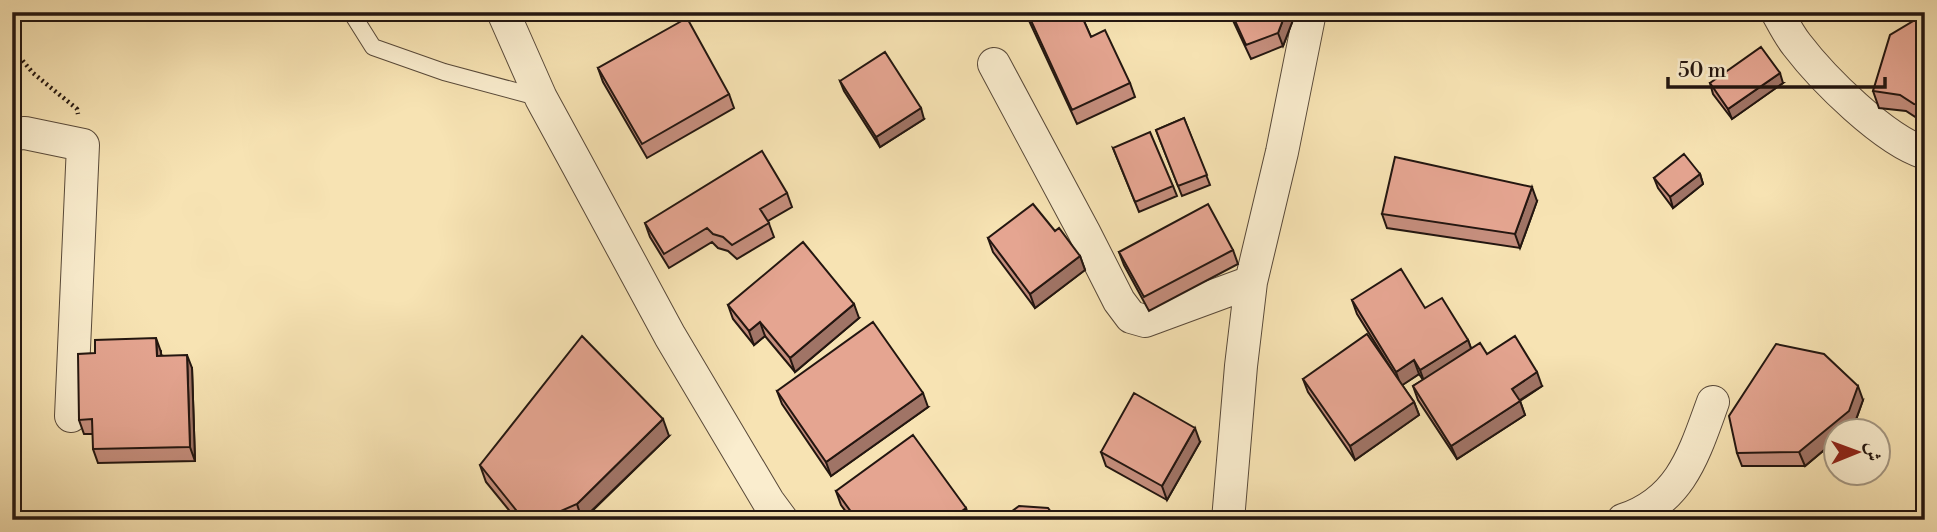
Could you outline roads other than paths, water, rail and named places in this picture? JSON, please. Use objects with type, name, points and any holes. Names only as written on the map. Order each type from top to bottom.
[{"type":"street","points":[[503,12],[541,98],[670,337],[782,520]]},
{"type":"street","points":[[1228,520],[1251,282],[1282,152],[1310,12]]},
{"type":"street","points":[[1777,12],[1795,43],[1838,89],[1889,134],[1925,153]]},
{"type":"street","points":[[994,64],[1119,301],[1131,317],[1145,321],[1251,282]]},
{"type":"street","points":[[12,134],[24,133],[83,145],[71,416]]},
{"type":"street","points":[[1623,520],[1653,507],[1685,471],[1693,457],[1713,402]]},
{"type":"lane","points":[[351,12],[373,47],[444,72],[541,98]]}]
